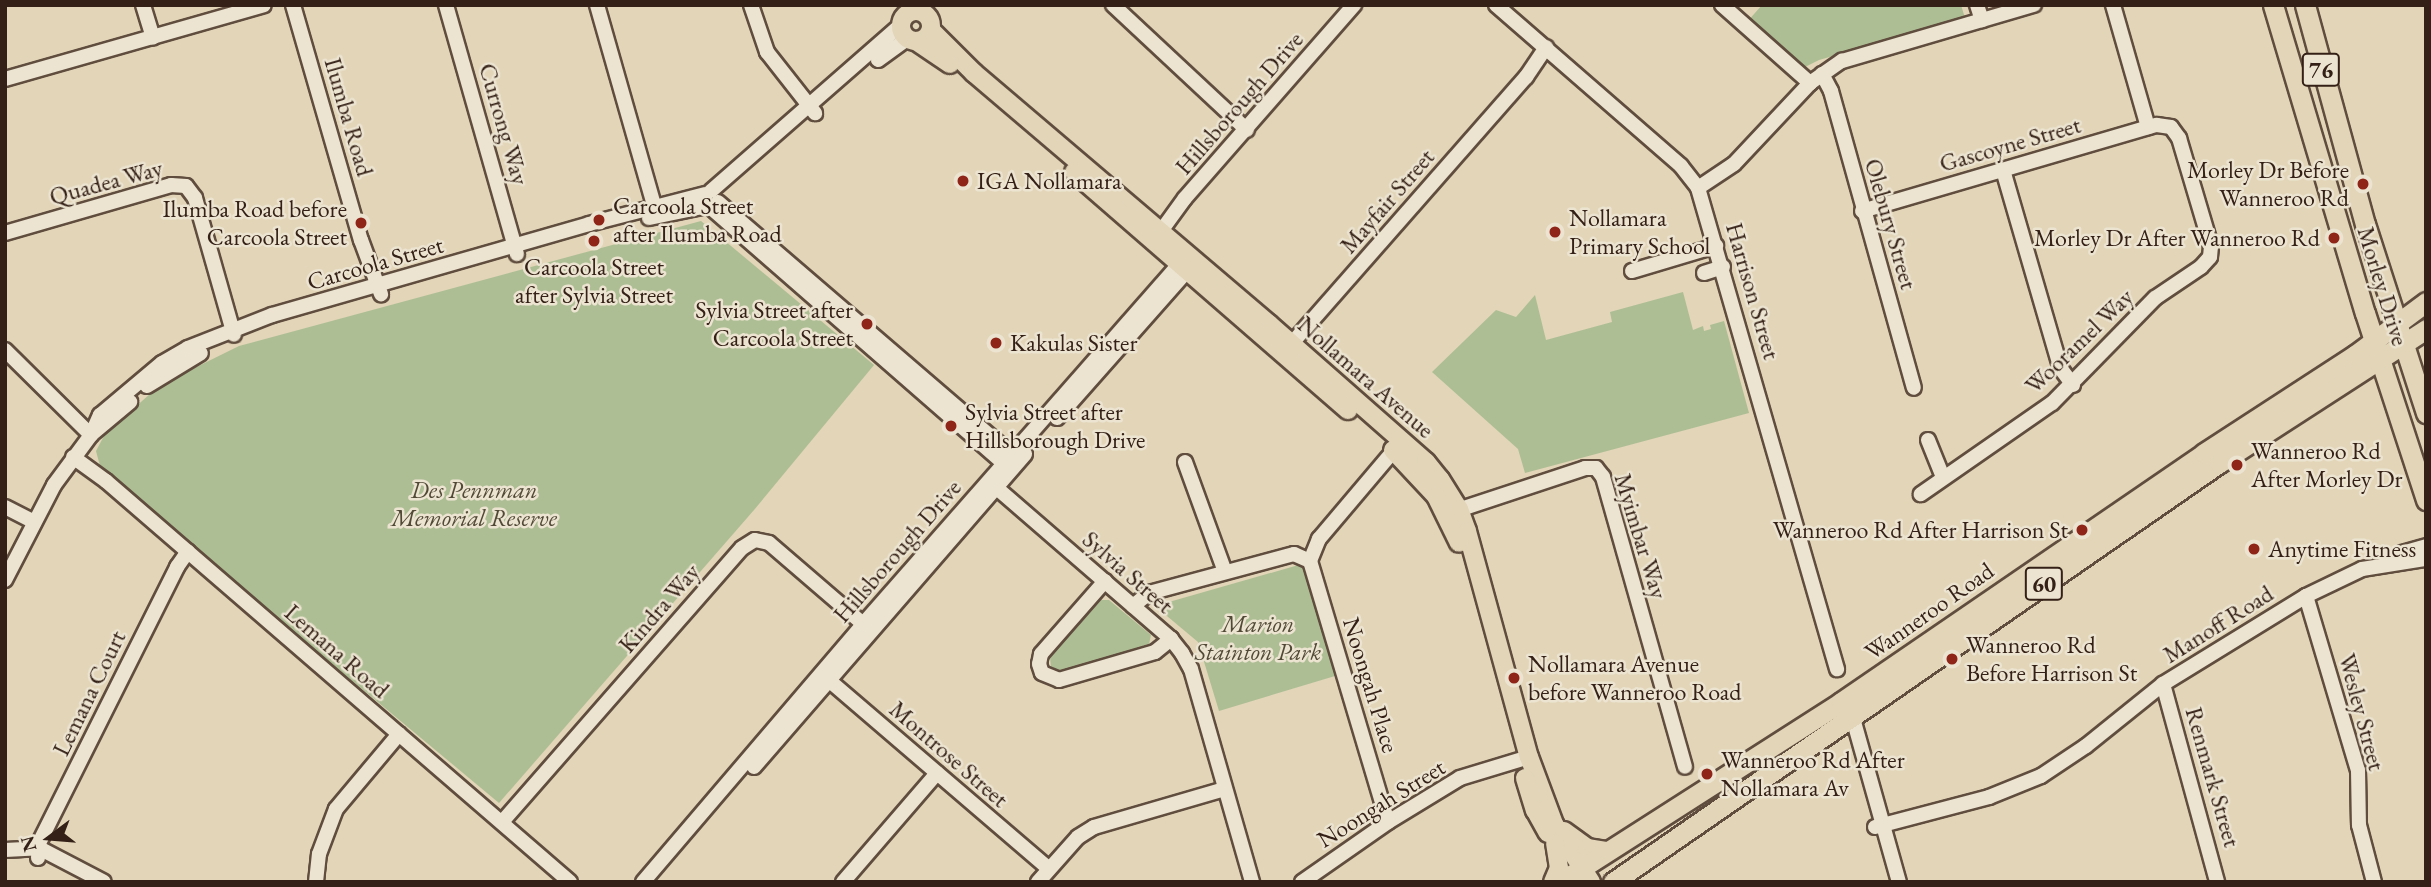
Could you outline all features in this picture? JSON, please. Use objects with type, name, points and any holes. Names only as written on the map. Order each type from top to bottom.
[{"type":"highway","name":"Morley Drive","points":[[2305,5],[2365,224],[2426,413]]},
{"type":"highway","name":"Morley Drive","points":[[2274,6],[2374,341],[2426,500]]},
{"type":"highway","name":"Wanneroo Road","points":[[1613,882],[1841,712],[2182,468],[2374,341],[2426,302]]},
{"type":"highway","name":"Wanneroo Road","points":[[1578,877],[1606,851],[1841,712],[2426,329]]},
{"type":"highway","points":[[2426,453],[2421,467],[2426,483]]},
{"type":"main road","name":"Nollamara Avenue","points":[[909,20],[927,37],[931,30],[993,95]]},
{"type":"main road","name":"Nollamara Avenue","points":[[909,20],[947,61],[993,95],[1398,446],[1426,463],[1453,511],[1457,536],[1524,759],[1535,810],[1578,877]]},
{"type":"main road","name":"Nollamara Avenue","points":[[1524,759],[1578,877]]},
{"type":"main road","points":[[1552,819],[1575,841],[1587,848],[1606,851]]},
{"type":"main road","points":[[1553,882],[1559,868],[1555,843]]},
{"type":"street","points":[[143,5],[153,38]]},
{"type":"street","points":[[5,79],[264,5]]},
{"type":"street","name":"Ilumba Road","points":[[293,5],[376,291]]},
{"type":"street","name":"Currong Way","points":[[446,5],[516,251]]},
{"type":"street","points":[[597,5],[656,212]]},
{"type":"street","points":[[751,5],[767,52],[813,110]]},
{"type":"street","points":[[1113,5],[1247,130]]},
{"type":"street","name":"Harrison Street","points":[[1496,5],[1681,166],[1698,188],[1837,669]]},
{"type":"street","points":[[1722,5],[1738,10],[1816,78]]},
{"type":"street","points":[[1977,5],[1982,20]]},
{"type":"street","points":[[1698,188],[1734,164],[1816,78],[1842,61],[2034,5]]},
{"type":"street","points":[[2113,5],[2148,127]]},
{"type":"street","name":"Hillsborough Drive","points":[[1154,233],[1174,204],[1185,198],[1247,130],[1348,7]]},
{"type":"street","name":"Carcoola Street","points":[[5,580],[34,522],[100,415],[162,363],[234,333],[583,231],[712,200],[876,56],[909,20]]},
{"type":"street","name":"Mayfair Street","points":[[1288,349],[1550,51]]},
{"type":"street","name":"Olebury Street","points":[[1816,78],[1831,91],[1862,211],[1914,388]]},
{"type":"street","name":"Gascoyne Street","points":[[1862,211],[2157,125],[2171,127],[2179,138],[2211,246],[2210,257]]},
{"type":"street","points":[[2003,170],[2061,369],[2073,386]]},
{"type":"street","name":"Quadea Way","points":[[5,233],[171,185],[186,186],[195,198],[234,333]]},
{"type":"street","points":[[712,200],[1012,462]]},
{"type":"street","points":[[1632,271],[1716,246]]},
{"type":"street","name":"Wooramel Way","points":[[1921,494],[2073,386],[2155,298],[2201,267],[2210,257]]},
{"type":"street","name":"Hillsborough Drive","points":[[654,882],[867,628],[1187,262]]},
{"type":"street","points":[[1704,273],[1723,267]]},
{"type":"street","points":[[5,349],[90,435]]},
{"type":"street","points":[[1928,440],[1942,477]]},
{"type":"street","points":[[1133,606],[1149,593],[1294,554],[1310,561],[1319,539],[1398,446]]},
{"type":"street","name":"Lemana Road","points":[[73,457],[188,551],[570,882]]},
{"type":"street","points":[[1185,462],[1225,572]]},
{"type":"street","name":"Myimbar Way","points":[[1453,511],[1585,468],[1596,468],[1603,477],[1685,768]]},
{"type":"street","name":"Sylvia Street","points":[[992,485],[1171,639],[1191,669],[1252,882]]},
{"type":"street","points":[[5,507],[34,522]]},
{"type":"street","name":"Kindra Way","points":[[502,821],[742,548],[755,541],[769,543],[867,628]]},
{"type":"street","name":"Manoff Road","points":[[2386,563],[2402,553],[2426,546]]},
{"type":"street","name":"Lemana Court","points":[[38,853],[177,567],[188,551]]},
{"type":"street","name":"Manoff Road","points":[[1880,830],[2050,780],[2079,756],[2086,746],[2163,684],[2306,596],[2362,569],[2386,563],[2426,559]]},
{"type":"street","name":"Noongah Place","points":[[1310,561],[1388,821]]},
{"type":"street","points":[[1105,581],[1041,654],[1039,664],[1042,673],[1059,680],[1154,652],[1171,639]]},
{"type":"street","name":"Wesley Street","points":[[2306,596],[2358,770],[2359,825],[2374,882]]},
{"type":"street","name":"Hillsborough Drive","points":[[643,882],[825,678]]},
{"type":"street","name":"Montrose Street","points":[[825,678],[1049,869]]},
{"type":"street","name":"Renmark Street","points":[[2163,684],[2217,882]]},
{"type":"street","points":[[1841,712],[1899,882]]},
{"type":"street","points":[[316,882],[319,854],[336,809],[399,734]]},
{"type":"street","name":"Noongah Street","points":[[1302,882],[1388,821],[1460,778],[1524,759]]},
{"type":"street","points":[[843,882],[937,773]]},
{"type":"street","points":[[1038,882],[1078,837],[1094,827],[1225,789]]},
{"type":"street","points":[[1880,830],[1890,882]]},
{"type":"street","points":[[5,850],[38,853],[104,882]]},
{"type":"street","points":[[5,858],[38,853],[89,882]]},
{"type":"green space","points":[[1762,5],[1961,5],[1965,18],[1819,60],[1801,69],[1747,22]]},
{"type":"green space","name":"Des Pennman Memorial Reserve","points":[[701,221],[874,365],[754,510],[499,803],[122,489],[100,466],[96,451],[105,434],[160,385],[239,346]]},
{"type":"green space","points":[[1683,292],[1693,330],[1703,326],[1704,331],[1711,329],[1710,325],[1724,321],[1749,413],[1525,473],[1518,449],[1432,372],[1496,310],[1516,317],[1535,295],[1546,340],[1612,322],[1610,312]]},
{"type":"green space","name":"Marion Stainton Park","points":[[1302,564],[1335,676],[1219,711],[1198,642],[1155,606]]},
{"type":"green space","points":[[1101,600],[1109,600],[1151,635],[1149,644],[1060,672],[1051,668],[1050,657]]},
{"type":"place","name":"IGA Nollamara","points":[[963,181]]},
{"type":"place","name":"Morley Dr Before Wanneroo Rd","points":[[2363,184]]},
{"type":"place","name":"Carcoola Street after Ilumba Road","points":[[599,220]]},
{"type":"place","name":"Ilumba Road before Carcoola Street","points":[[361,223]]},
{"type":"place","name":"Nollamara Primary School","points":[[1555,232]]},
{"type":"place","name":"Morley Dr After Wanneroo Rd","points":[[2334,238]]},
{"type":"place","name":"Carcoola Street after Sylvia Street","points":[[594,241]]},
{"type":"place","name":"Sylvia Street after Carcoola Street","points":[[867,324]]},
{"type":"place","name":"Kakulas Sister","points":[[996,343]]},
{"type":"place","name":"Sylvia Street after Hillsborough Drive","points":[[951,426]]},
{"type":"place","name":"Wanneroo Rd After Morley Dr","points":[[2237,465]]},
{"type":"place","name":"Wanneroo Rd After Harrison St","points":[[2082,530]]},
{"type":"place","name":"Anytime Fitness","points":[[2254,549]]},
{"type":"place","name":"Wanneroo Rd Before Harrison St","points":[[1952,659]]},
{"type":"place","name":"Nollamara Avenue before Wanneroo Road","points":[[1514,678]]},
{"type":"place","name":"Wanneroo Rd After Nollamara Av","points":[[1707,774]]}]
